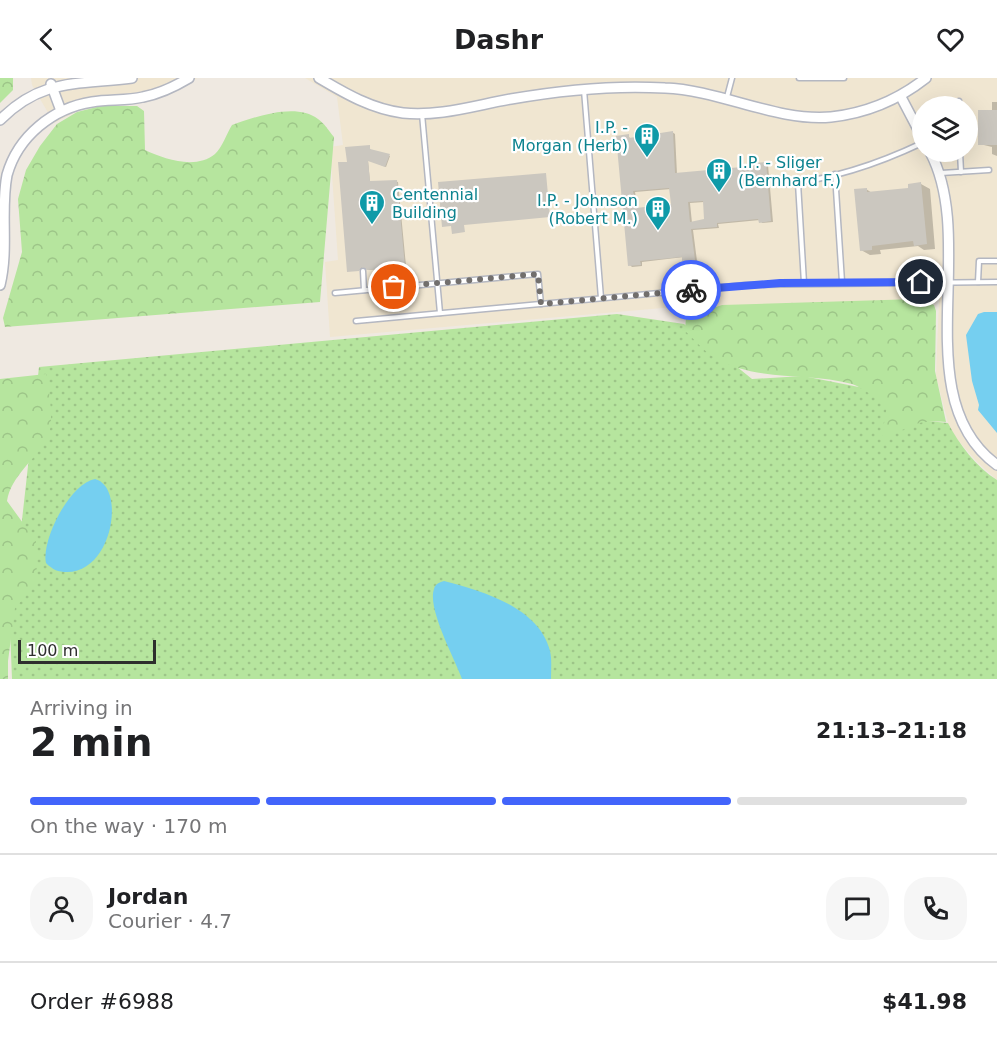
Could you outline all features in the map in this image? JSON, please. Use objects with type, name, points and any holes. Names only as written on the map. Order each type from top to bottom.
[{"type":"street","points":[[0,120],[26,96],[51,81],[132,78]]},
{"type":"street","points":[[0,285],[4,259],[3,208],[7,175],[14,158],[33,131],[61,111],[94,101],[144,97],[175,86],[189,78]]},
{"type":"street","points":[[320,78],[374,107],[422,114],[584,90],[602,83],[667,88],[727,97],[788,113],[828,117],[869,110],[901,97],[926,78]]},
{"type":"street","points":[[51,81],[61,111]]},
{"type":"street","points":[[901,97],[912,118]]},
{"type":"street","points":[[935,162],[947,200],[951,391],[970,437],[997,465]]},
{"type":"lane","points":[[727,97],[732,78]]},
{"type":"lane","points":[[799,78],[844,78]]},
{"type":"lane","points":[[584,90],[601,298]]},
{"type":"lane","points":[[422,114],[440,313]]},
{"type":"lane","points":[[786,184],[835,174],[897,155],[912,148]]},
{"type":"lane","points":[[960,162],[961,172]]},
{"type":"lane","points":[[940,173],[989,170]]},
{"type":"lane","points":[[835,174],[842,282]]},
{"type":"lane","points":[[798,183],[804,283]]},
{"type":"lane","points":[[978,282],[979,261],[997,261]]},
{"type":"lane","points":[[363,272],[364,290]]},
{"type":"lane","points":[[335,292],[538,274],[541,304]]},
{"type":"lane","points":[[356,321],[741,285],[842,282],[997,282]]},
{"type":"shaded area","points":[[31,78],[197,78],[173,93],[148,102],[82,109],[54,123],[32,85]]},
{"type":"shaded area","points":[[305,78],[997,78],[997,480],[956,438],[948,423],[936,376],[939,299],[663,308],[330,337],[325,262],[338,260],[330,147],[343,145],[337,97]]},
{"type":"green space","points":[[0,78],[13,78],[13,90],[0,103]]},
{"type":"green space","points":[[101,106],[137,106],[144,111],[145,150],[161,157],[190,162],[207,159],[215,154],[232,125],[252,118],[287,111],[309,114],[320,121],[334,137],[320,302],[5,327],[3,318],[22,252],[18,199],[26,170],[40,146],[57,124],[77,112]]},
{"type":"green space","points":[[917,299],[934,305],[936,311],[935,371],[946,422],[920,423],[886,439],[882,435],[887,406],[861,388],[834,380],[745,370],[712,356],[685,331],[686,317],[722,305]]},
{"type":"green space","points":[[617,314],[684,324],[752,379],[803,376],[879,391],[897,418],[948,423],[969,454],[982,469],[997,480],[997,679],[12,679],[10,628],[39,367]]},
{"type":"green space","points":[[46,374],[51,407],[49,433],[42,447],[13,484],[7,501],[36,541],[37,583],[15,608],[8,679],[0,679],[0,379]]},
{"type":"water","points":[[997,312],[997,433],[978,410],[966,335],[978,314]]},
{"type":"water","points":[[95,479],[105,485],[110,497],[112,512],[110,528],[104,545],[95,559],[83,568],[61,572],[46,563],[48,541],[53,527],[67,501],[86,483]]},
{"type":"water","points":[[444,581],[491,596],[522,612],[544,636],[550,651],[551,679],[462,679],[434,609],[435,587]]},
{"type":"building","points":[[978,110],[997,110],[997,145],[978,145]]},
{"type":"building","points":[[673,131],[675,173],[753,166],[753,163],[766,162],[771,221],[759,223],[758,219],[717,223],[717,227],[691,229],[695,260],[682,261],[682,257],[640,261],[641,265],[628,266],[616,136],[629,134],[629,138]],"holes":[[[669,188],[671,204],[636,208],[633,191]],[[703,201],[704,219],[690,222],[688,202]]]},
{"type":"building","name":"Centennial Building","points":[[370,145],[370,149],[390,154],[385,167],[368,161],[370,181],[397,180],[405,267],[367,270],[362,267],[359,271],[347,272],[338,162],[347,162],[345,147]]},
{"type":"building","points":[[546,173],[550,217],[464,225],[465,232],[452,234],[451,226],[442,227],[438,182]]},
{"type":"building","points":[[921,182],[927,244],[914,246],[913,241],[872,246],[872,250],[860,251],[854,189],[867,188],[867,192],[908,188],[908,184]]},
{"type":"way so far","points":[[394,287],[538,274],[541,304],[691,290]]},
{"type":"place","name":"I.P. - Morgan (Herb)","points":[[647,159]]},
{"type":"place","name":"I.P. - Sliger (Bernhard F.)","points":[[719,194]]},
{"type":"place","name":"Centennial Building","points":[[372,226]]},
{"type":"place","name":"I.P. - Johnson (Robert M.)","points":[[658,232]]},
{"type":"route","points":[[691,290],[780,283],[921,282]]}]
